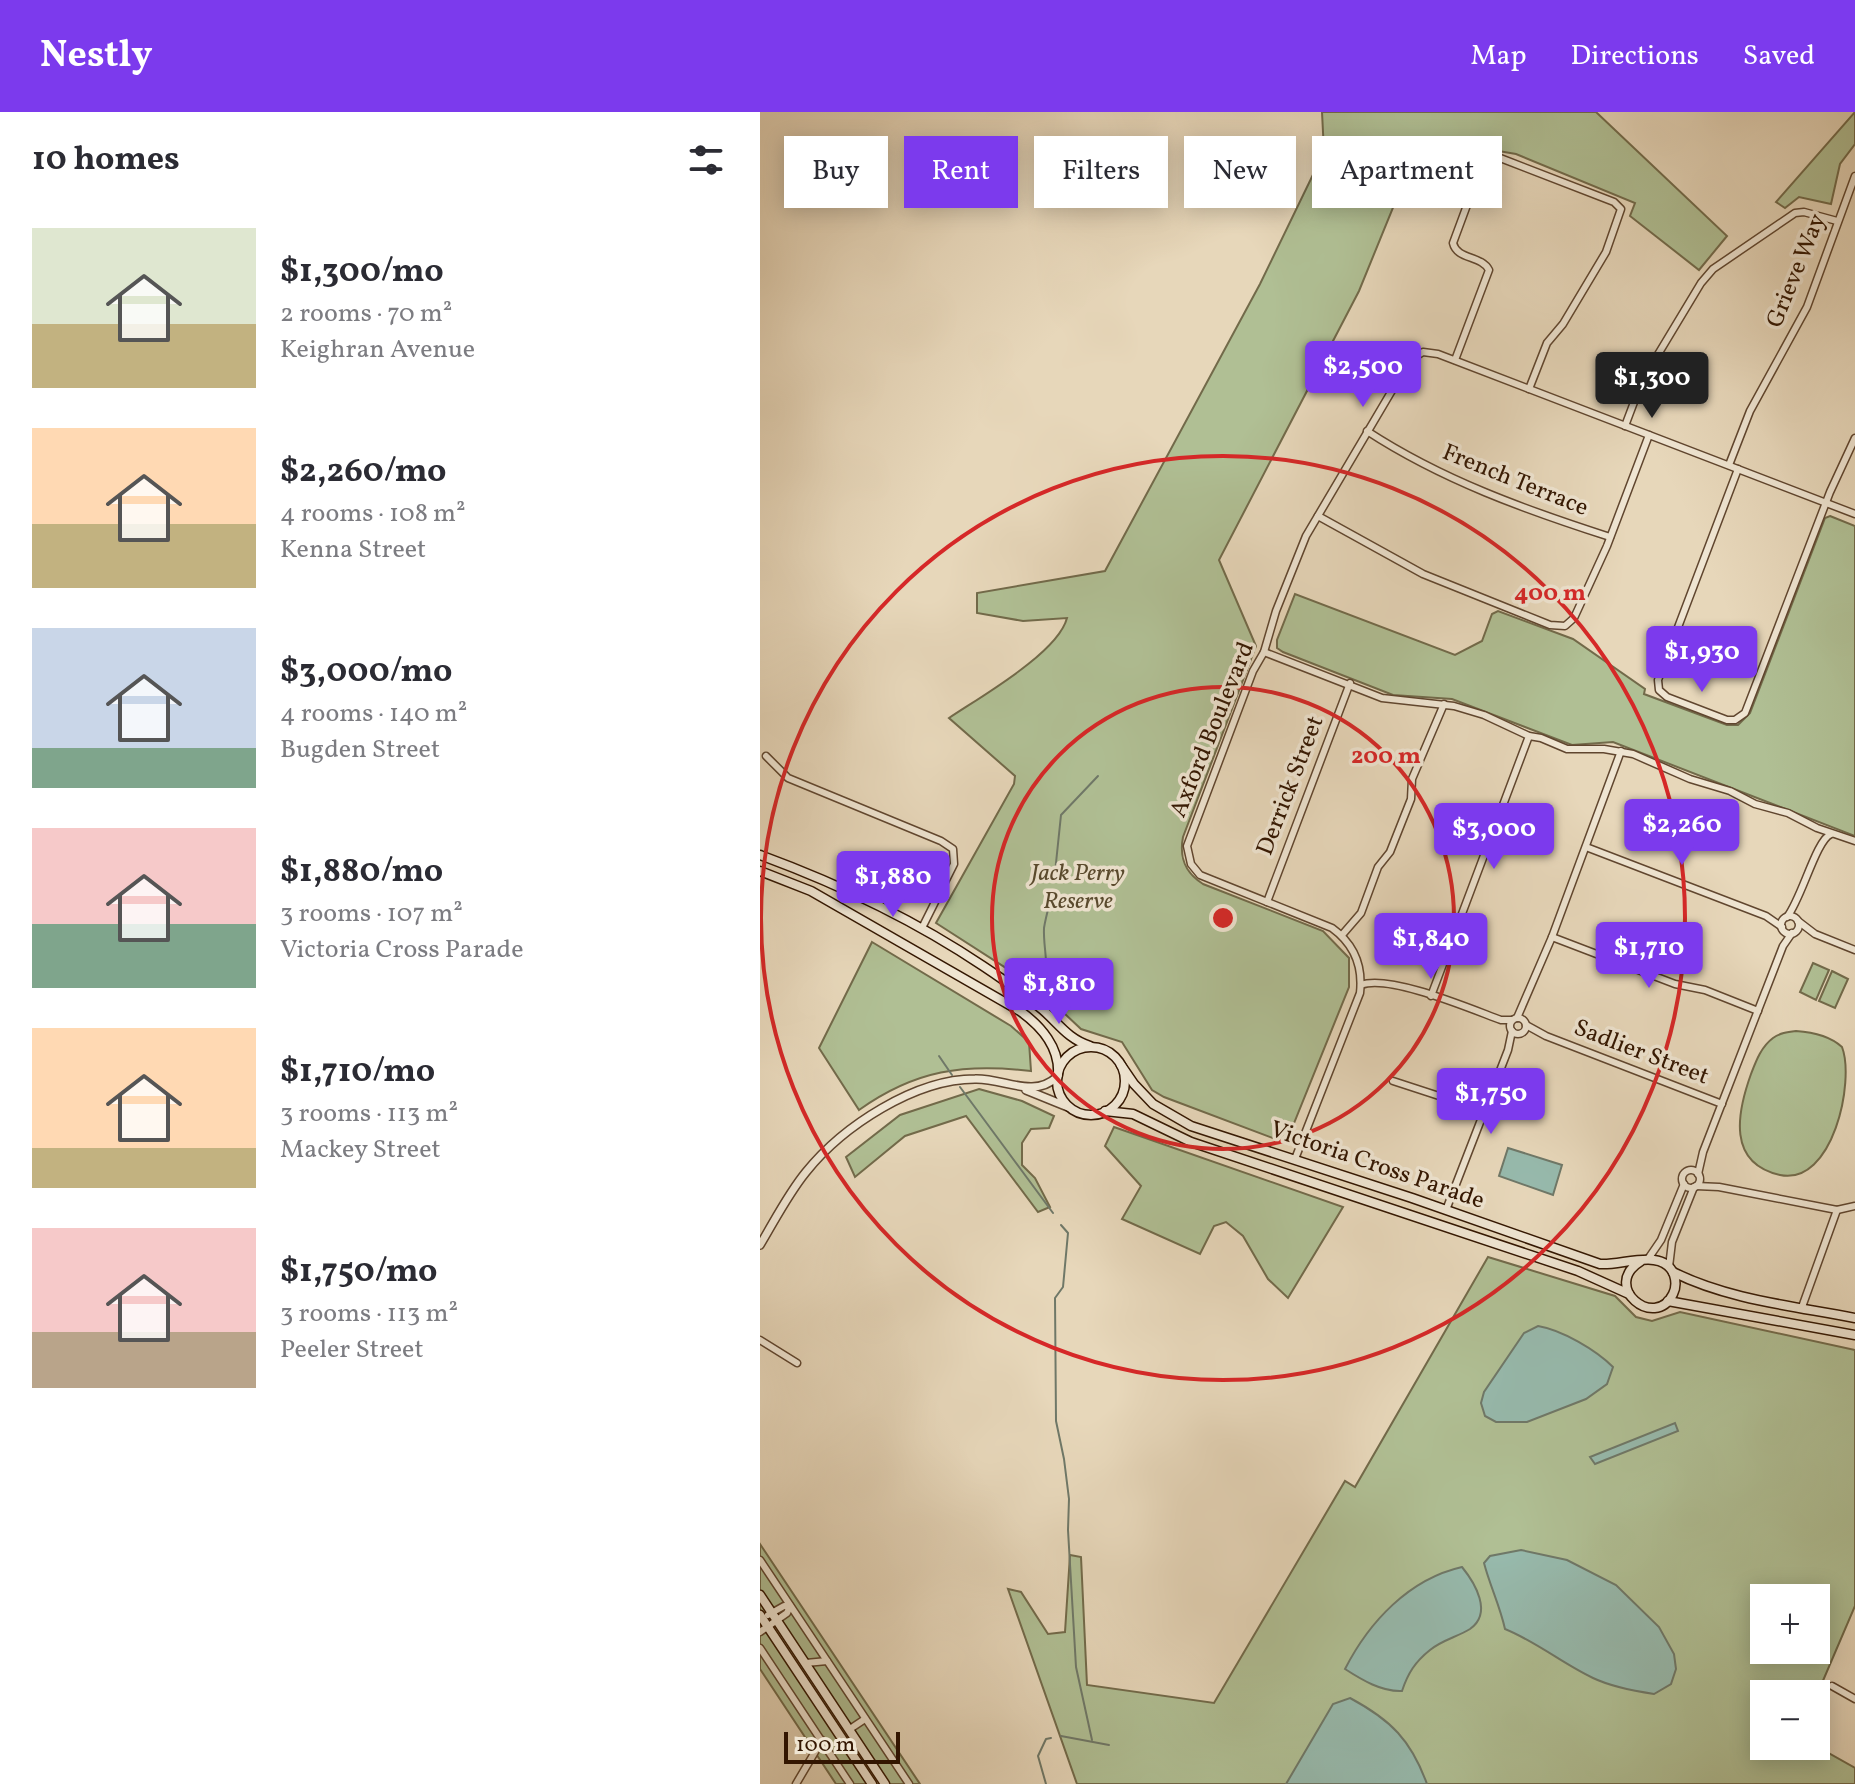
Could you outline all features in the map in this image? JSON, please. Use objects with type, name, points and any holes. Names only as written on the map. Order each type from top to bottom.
[{"type":"main road","points":[[760,855],[831,882],[922,928],[1033,1002],[1070,1038],[1107,1051],[1121,1065],[1124,1079],[1116,1102],[1105,1111],[1088,1115],[1068,1107],[1060,1096],[1057,1059],[1049,1042],[1037,1025],[1020,1011],[811,891],[760,871]]},
{"type":"main road","points":[[1057,1076],[1072,1053],[1090,1046]]},
{"type":"main road","name":"Victoria Cross Parade","points":[[1121,1065],[1144,1096],[1169,1115],[1191,1126],[1412,1198],[1600,1264],[1644,1260]]},
{"type":"main road","name":"Victoria Cross Parade","points":[[1105,1111],[1133,1114],[1191,1142],[1578,1271],[1629,1294]]},
{"type":"main road","points":[[1290,1175],[1295,1159]]},
{"type":"main road","points":[[1407,1214],[1412,1198]]},
{"type":"main road","points":[[1671,1269],[1675,1284],[1668,1301],[1661,1306],[1647,1307],[1633,1300],[1627,1278],[1630,1271],[1644,1260],[1659,1261],[1712,1289],[1855,1318]]},
{"type":"main road","points":[[1668,1301],[1855,1335]]},
{"type":"main road","points":[[760,1595],[885,1784]]},
{"type":"main road","points":[[762,1622],[872,1784]]},
{"type":"main road","points":[[787,1655],[806,1663]]},
{"type":"main road","points":[[843,1739],[852,1733]]},
{"type":"street","points":[[1529,389],[1547,343],[1563,324],[1606,252],[1621,209],[1614,202],[1495,156],[1488,157],[1483,162],[1453,243],[1455,250],[1483,262],[1489,270],[1455,360],[1529,389],[1625,426],[1855,514]]},
{"type":"street","name":"Grieve Way","points":[[1729,465],[1750,411],[1807,307],[1855,176]]},
{"type":"street","points":[[1625,426],[1642,381],[1701,283],[1713,269],[1795,213],[1804,212],[1837,221]]},
{"type":"street","name":"Axford Boulevard","points":[[1342,935],[1332,928],[1200,875],[1191,864],[1187,846],[1306,536],[1410,360],[1423,352],[1455,360]]},
{"type":"street","name":"French Terrace","points":[[1367,431],[1466,484],[1514,505],[1610,537]]},
{"type":"street","points":[[1318,516],[1423,574],[1558,627],[1565,626],[1574,618],[1610,537],[1649,435]]},
{"type":"street","points":[[1738,469],[1658,680],[1659,690],[1667,697],[1727,720],[1735,720],[1745,713],[1826,503],[1855,438]]},
{"type":"street","points":[[1264,652],[1391,700],[1444,704],[1484,715],[1567,749],[1621,751],[1855,841]]},
{"type":"street","name":"Derrick Street","points":[[1267,902],[1350,683]]},
{"type":"street","points":[[1295,1159],[1361,985],[1355,954],[1342,935],[1361,913],[1378,867],[1390,852],[1411,799],[1412,779],[1444,704]]},
{"type":"street","points":[[1431,996],[1529,736]]},
{"type":"street","points":[[1446,1210],[1621,751]]},
{"type":"street","points":[[766,756],[788,778],[953,849],[954,864],[922,928]]},
{"type":"street","points":[[1783,946],[1786,917],[1797,904],[1821,842],[1835,833]]},
{"type":"street","points":[[1586,847],[1766,916],[1783,929],[1815,934]]},
{"type":"street","points":[[1671,1269],[1672,1242],[1699,1175],[1703,1152],[1783,946],[1794,933],[1798,920],[1797,904]]},
{"type":"street","points":[[1766,916],[1798,920],[1815,934],[1855,950]]},
{"type":"street","points":[[1552,937],[1675,984],[1705,990],[1758,1011]]},
{"type":"street","name":"Sadlier Street","points":[[1361,985],[1367,982],[1393,984],[1431,996],[1546,1036],[1722,1104]]},
{"type":"street","points":[[760,1245],[806,1172],[834,1143],[872,1114],[920,1091],[958,1080],[981,1079],[1043,1087],[1057,1076]]},
{"type":"street","points":[[1393,1081],[1485,1111]]},
{"type":"street","points":[[1017,1086],[1068,1107]]},
{"type":"street","points":[[1644,1260],[1661,1240],[1684,1184],[1683,1175],[1703,1152]]},
{"type":"street","points":[[1689,1170],[1719,1187]]},
{"type":"street","points":[[1684,1184],[1719,1187],[1837,1210],[1855,1206]]},
{"type":"street","points":[[1802,1307],[1837,1210]]},
{"type":"street","points":[[760,1340],[797,1363]]},
{"type":"street","points":[[760,1560],[909,1784]]},
{"type":"street","points":[[762,1622],[774,1617],[784,1606],[790,1606]]},
{"type":"street","points":[[760,1648],[850,1784]]},
{"type":"street","points":[[806,1663],[827,1661]]},
{"type":"street","points":[[1832,1686],[1855,1699]]},
{"type":"street","points":[[852,1733],[865,1719]]},
{"type":"street","points":[[852,1733],[870,1726]]},
{"type":"street","points":[[796,1784],[822,1740]]},
{"type":"green space","points":[[1322,112],[1596,112],[1727,236],[1699,270],[1630,216],[1635,203],[1516,154],[1502,152],[1502,136],[1323,136]]},
{"type":"green space","points":[[1855,112],[1855,144],[1840,164],[1831,204],[1799,197],[1785,208],[1776,202]]},
{"type":"green space","name":"Jack Perry Reserve","points":[[1312,177],[1312,208],[1393,208],[1359,291],[1219,560],[1256,646],[1183,837],[1185,864],[1203,884],[1323,931],[1349,958],[1349,987],[1286,1143],[1152,1090],[1122,1042],[1081,1029],[1023,979],[936,923],[1014,784],[1015,776],[949,718],[1034,659],[1061,631],[1067,618],[1023,621],[977,613],[977,593],[1105,571],[1260,284]]},
{"type":"green space","points":[[1830,516],[1855,526],[1855,836],[1613,742],[1572,745],[1452,699],[1393,695],[1277,648],[1277,640],[1295,594],[1455,655],[1482,641],[1492,614],[1498,611],[1573,639],[1645,689],[1644,694],[1727,725],[1738,725],[1750,713],[1825,518]]},
{"type":"green space","points":[[872,942],[1011,1026],[1029,1042],[1031,1071],[984,1068],[941,1072],[900,1086],[859,1110],[819,1048]]},
{"type":"green space","points":[[1813,963],[1829,970],[1816,1000],[1800,992]]},
{"type":"green space","points":[[1832,971],[1848,979],[1835,1008],[1819,1001]]},
{"type":"green space","points":[[1796,1031],[1820,1035],[1842,1047],[1845,1083],[1836,1128],[1826,1148],[1814,1164],[1798,1174],[1780,1175],[1763,1169],[1751,1160],[1740,1135],[1740,1120],[1746,1089],[1762,1050],[1776,1036]]},
{"type":"green space","points":[[979,1089],[1022,1101],[1054,1116],[1049,1128],[1031,1129],[1022,1143],[1022,1165],[1035,1178],[1050,1207],[1038,1212],[966,1116],[905,1136],[855,1177],[846,1157],[900,1115]]},
{"type":"green space","points":[[1114,1127],[1343,1207],[1288,1298],[1268,1279],[1243,1236],[1226,1222],[1214,1226],[1200,1254],[1122,1219],[1141,1186],[1105,1146]]},
{"type":"green space","points":[[1488,1257],[1615,1296],[1636,1317],[1652,1321],[1680,1312],[1855,1350],[1855,1606],[1823,1680],[1750,1680],[1750,1760],[1830,1760],[1830,1754],[1855,1768],[1855,1784],[1077,1784],[1008,1589],[1021,1592],[1048,1634],[1065,1632],[1070,1555],[1081,1557],[1087,1685],[1214,1703],[1345,1481],[1355,1487]]},
{"type":"green space","points":[[760,1544],[920,1784],[836,1784],[760,1669]]},
{"type":"shaded area","points":[[1508,1148],[1562,1165],[1553,1195],[1499,1176]]},
{"type":"shaded area","points":[[1538,1326],[1568,1336],[1606,1361],[1613,1367],[1607,1384],[1586,1399],[1527,1422],[1496,1422],[1485,1416],[1481,1403],[1484,1392],[1524,1333]]},
{"type":"shaded area","points":[[1675,1423],[1678,1431],[1595,1464],[1590,1457]]},
{"type":"shaded area","points":[[1521,1550],[1567,1560],[1616,1585],[1659,1627],[1674,1654],[1676,1669],[1671,1684],[1654,1694],[1608,1684],[1505,1629],[1484,1563],[1490,1556]]},
{"type":"shaded area","points":[[1462,1567],[1480,1598],[1477,1622],[1425,1654],[1413,1668],[1402,1691],[1380,1687],[1345,1669],[1366,1635],[1393,1605],[1425,1581]]},
{"type":"shaded area","points":[[1350,1698],[1398,1733],[1414,1755],[1427,1784],[1286,1784],[1333,1704]]},
{"type":"waterway","points":[[1054,882],[1061,815],[1098,776]]},
{"type":"waterway","points":[[1043,985],[1046,964],[1044,928],[1053,890]]},
{"type":"waterway","points":[[939,1056],[952,1075]]},
{"type":"waterway","points":[[960,1087],[1053,1213]]},
{"type":"waterway","points":[[1061,1225],[1068,1233],[1063,1287],[1055,1298],[1056,1421],[1069,1499],[1076,1667],[1092,1740]]},
{"type":"waterway","points":[[1061,1736],[1109,1745]]},
{"type":"waterway","points":[[1046,1784],[1038,1756],[1046,1739],[1051,1738]]}]
